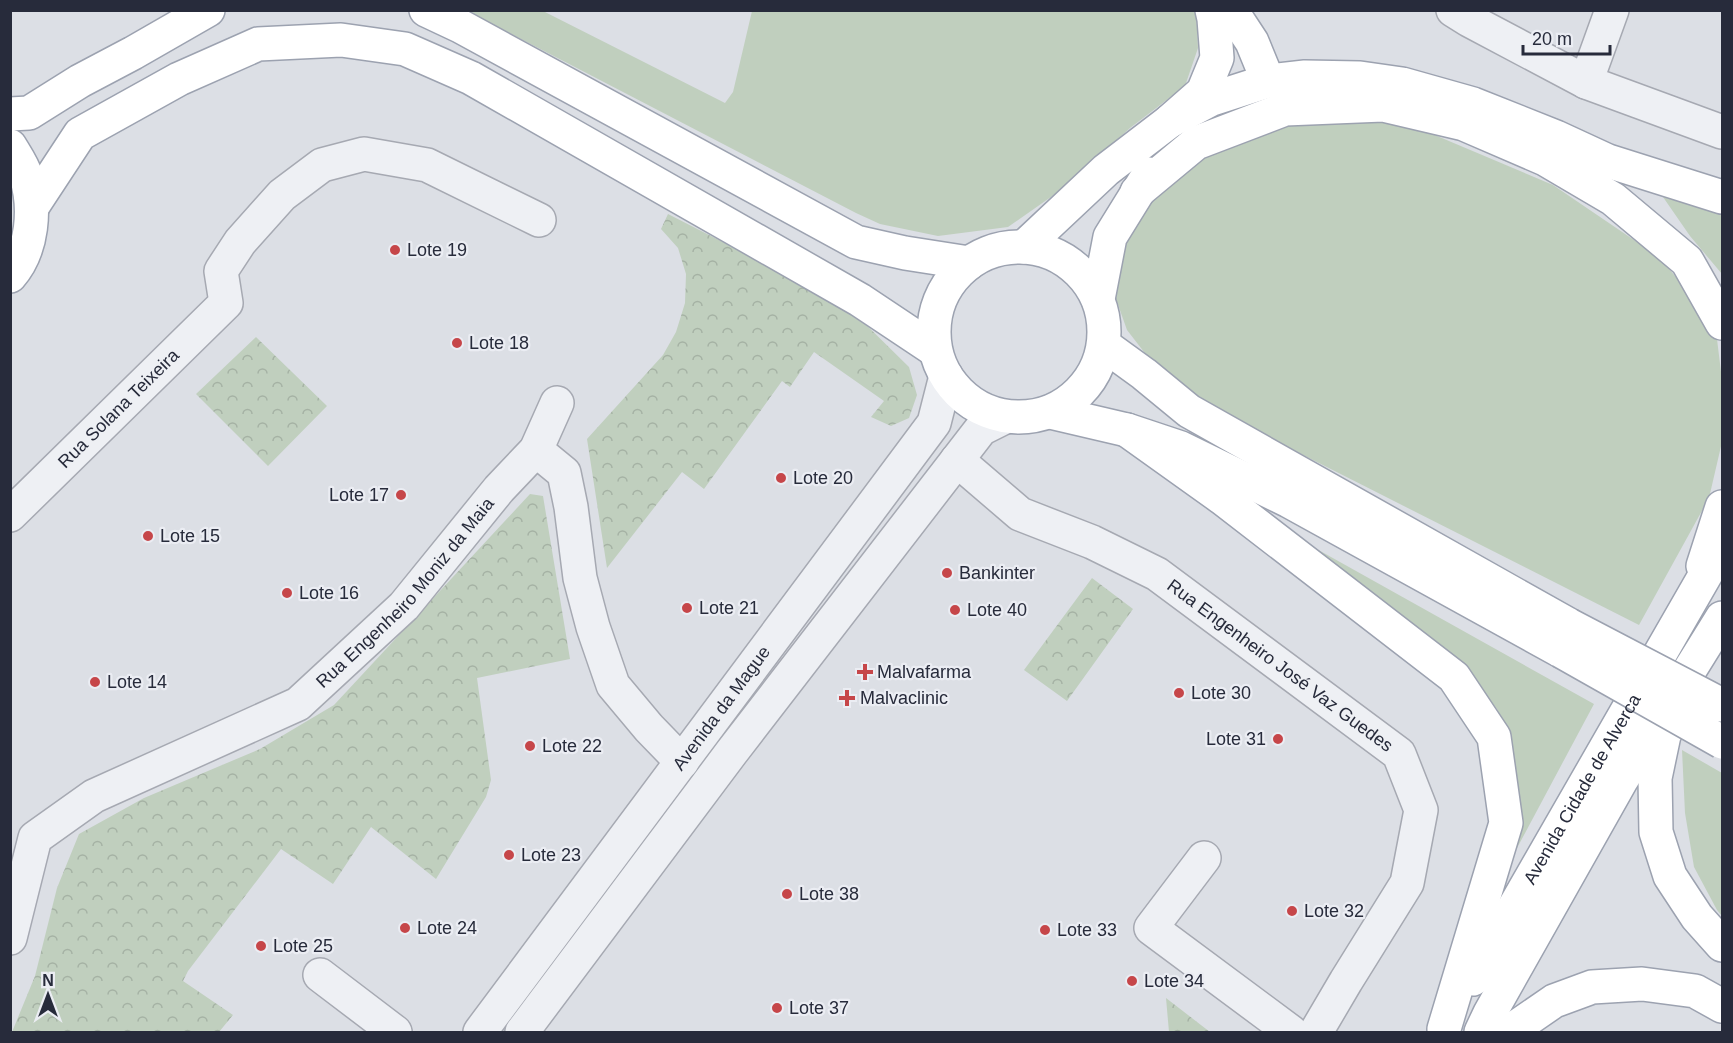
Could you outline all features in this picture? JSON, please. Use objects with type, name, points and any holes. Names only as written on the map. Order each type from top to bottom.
[{"type":"main road","points":[[10,114],[29,112],[208,10]]},
{"type":"main road","points":[[426,10],[460,26],[856,242],[905,253],[969,263]]},
{"type":"main road","points":[[1024,247],[1106,170],[1170,121],[1203,92],[1217,58],[1212,10]]},
{"type":"main road","points":[[1232,10],[1252,42],[1268,81]]},
{"type":"main road","points":[[32,207],[80,134],[179,79],[258,44],[341,40],[405,49],[471,78],[861,300],[940,363],[961,395],[981,409],[1005,417],[1028,417],[1050,412],[1070,402],[1086,386],[1098,367],[1104,345],[1104,321],[1098,299],[1086,278],[1068,262],[1047,252],[1024,247],[995,250],[969,263],[952,280],[939,301],[934,325],[940,363]]},
{"type":"main road","points":[[1170,121],[1212,99],[1268,81],[1305,77],[1360,78],[1402,84],[1473,104],[1556,137],[1608,161],[1722,197]]},
{"type":"main road","points":[[1098,299],[1110,237],[1159,158],[1188,132],[1221,114],[1252,101],[1268,81]]},
{"type":"main road","points":[[1137,192],[1197,143],[1285,109],[1383,105],[1464,124],[1545,159],[1613,199],[1687,261],[1722,323]]},
{"type":"main road","points":[[10,146],[26,174],[32,207],[28,242],[10,276]]},
{"type":"main road","points":[[1104,345],[1144,374],[1188,411],[1565,638],[1722,742]]},
{"type":"main road","points":[[1050,412],[1127,430],[1181,448],[1565,638],[1722,705]]},
{"type":"main road","points":[[1127,430],[1231,505],[1454,677],[1494,737],[1506,823],[1443,1031]]},
{"type":"main road","points":[[1694,594],[1722,507]]},
{"type":"main road","name":"Avenida Cidade de Alverca","points":[[1443,1031],[1722,546]]},
{"type":"main road","points":[[1722,618],[1664,735],[1655,778],[1656,832],[1670,876],[1696,917],[1722,945]]},
{"type":"main road","name":"Avenida Cidade de Alverca","points":[[1481,1032],[1495,1003],[1623,779],[1722,618]]},
{"type":"main road","points":[[1509,1032],[1554,1001],[1592,987],[1642,984],[1695,991],[1722,1006]]},
{"type":"street","points":[[1454,10],[1586,82],[1722,132]]},
{"type":"street","points":[[1586,82],[1612,10]]},
{"type":"street","name":"Rua Solana Teixeira","points":[[10,515],[226,303],[222,271],[240,242],[282,195],[322,165],[364,154],[426,165],[539,220]]},
{"type":"street","name":"Avenida da Mague","points":[[480,1032],[934,423],[940,363]]},
{"type":"street","name":"Rua Engenheiro Moniz da Maia","points":[[10,938],[23,836],[94,796],[298,704],[395,616],[499,489],[536,450],[558,403]]},
{"type":"street","name":"Avenida da Mague","points":[[522,1032],[731,753],[981,429],[1005,417]]},
{"type":"street","points":[[536,450],[564,472],[580,578],[593,627],[613,685],[649,728],[682,762]]},
{"type":"street","name":"Rua Engenheiro José Vaz Guedes","points":[[957,460],[1020,514],[1092,542],[1157,574],[1399,754],[1421,810],[1407,883],[1316,1032]]},
{"type":"street","points":[[1204,858],[1151,928],[1291,1032]]},
{"type":"street","points":[[320,975],[395,1032]]},
{"type":"green space","points":[[467,11],[543,11],[725,103],[733,92],[752,11],[1196,11],[1198,48],[1185,86],[1130,128],[1068,185],[1008,227],[938,236],[880,224],[856,213]]},
{"type":"green space","points":[[1355,119],[1411,125],[1553,185],[1659,257],[1691,295],[1717,339],[1722,380],[1722,442],[1709,498],[1639,625],[1222,414],[1158,370],[1127,330],[1110,282],[1126,234],[1163,185],[1211,149],[1281,127]]},
{"type":"green space","points":[[1663,197],[1722,214],[1722,274],[1690,236]]},
{"type":"green space","points":[[668,214],[846,305],[909,367],[917,395],[909,418],[891,426],[871,417],[884,401],[814,352],[790,387],[782,381],[704,489],[682,472],[607,568],[587,439],[663,355],[676,332],[685,303],[686,274],[678,248],[661,229]]},
{"type":"green space","points":[[256,337],[327,406],[268,466],[196,394]]},
{"type":"green space","points":[[530,494],[543,496],[570,659],[477,678],[491,780],[486,797],[436,879],[371,827],[333,884],[281,849],[188,971],[183,981],[233,1015],[219,1032],[12,1032],[35,976],[57,888],[79,834],[144,798],[260,749],[334,705]]},
{"type":"green space","points":[[1297,538],[1594,704],[1517,848],[1518,792],[1506,729],[1497,709],[1463,666]]},
{"type":"green space","points":[[1092,578],[1133,609],[1067,701],[1024,670]]},
{"type":"green space","points":[[1682,750],[1722,773],[1722,916],[1694,867],[1685,813]]},
{"type":"green space","points":[[1166,998],[1210,1032],[1169,1032]]},
{"type":"place","name":"Lote 19","points":[[395,250]]},
{"type":"place","name":"Lote 18","points":[[457,343]]},
{"type":"place","name":"Lote 20","points":[[781,478]]},
{"type":"place","name":"Lote 17","points":[[401,495]]},
{"type":"place","name":"Lote 15","points":[[148,536]]},
{"type":"place","name":"Bankinter","points":[[947,573]]},
{"type":"place","name":"Lote 16","points":[[287,593]]},
{"type":"place","name":"Lote 21","points":[[687,608]]},
{"type":"place","name":"Lote 40","points":[[955,610]]},
{"type":"place","name":"Malvafarma","points":[[865,672]]},
{"type":"place","name":"Lote 14","points":[[95,682]]},
{"type":"place","name":"Lote 30","points":[[1179,693]]},
{"type":"place","name":"Malvaclinic","points":[[847,698]]},
{"type":"place","name":"Lote 31","points":[[1278,739]]},
{"type":"place","name":"Lote 22","points":[[530,746]]},
{"type":"place","name":"Lote 23","points":[[509,855]]},
{"type":"place","name":"Lote 38","points":[[787,894]]},
{"type":"place","name":"Lote 32","points":[[1292,911]]},
{"type":"place","name":"Lote 24","points":[[405,928]]},
{"type":"place","name":"Lote 33","points":[[1045,930]]},
{"type":"place","name":"Lote 25","points":[[261,946]]},
{"type":"place","name":"Lote 34","points":[[1132,981]]},
{"type":"place","name":"Lote 37","points":[[777,1008]]}]
